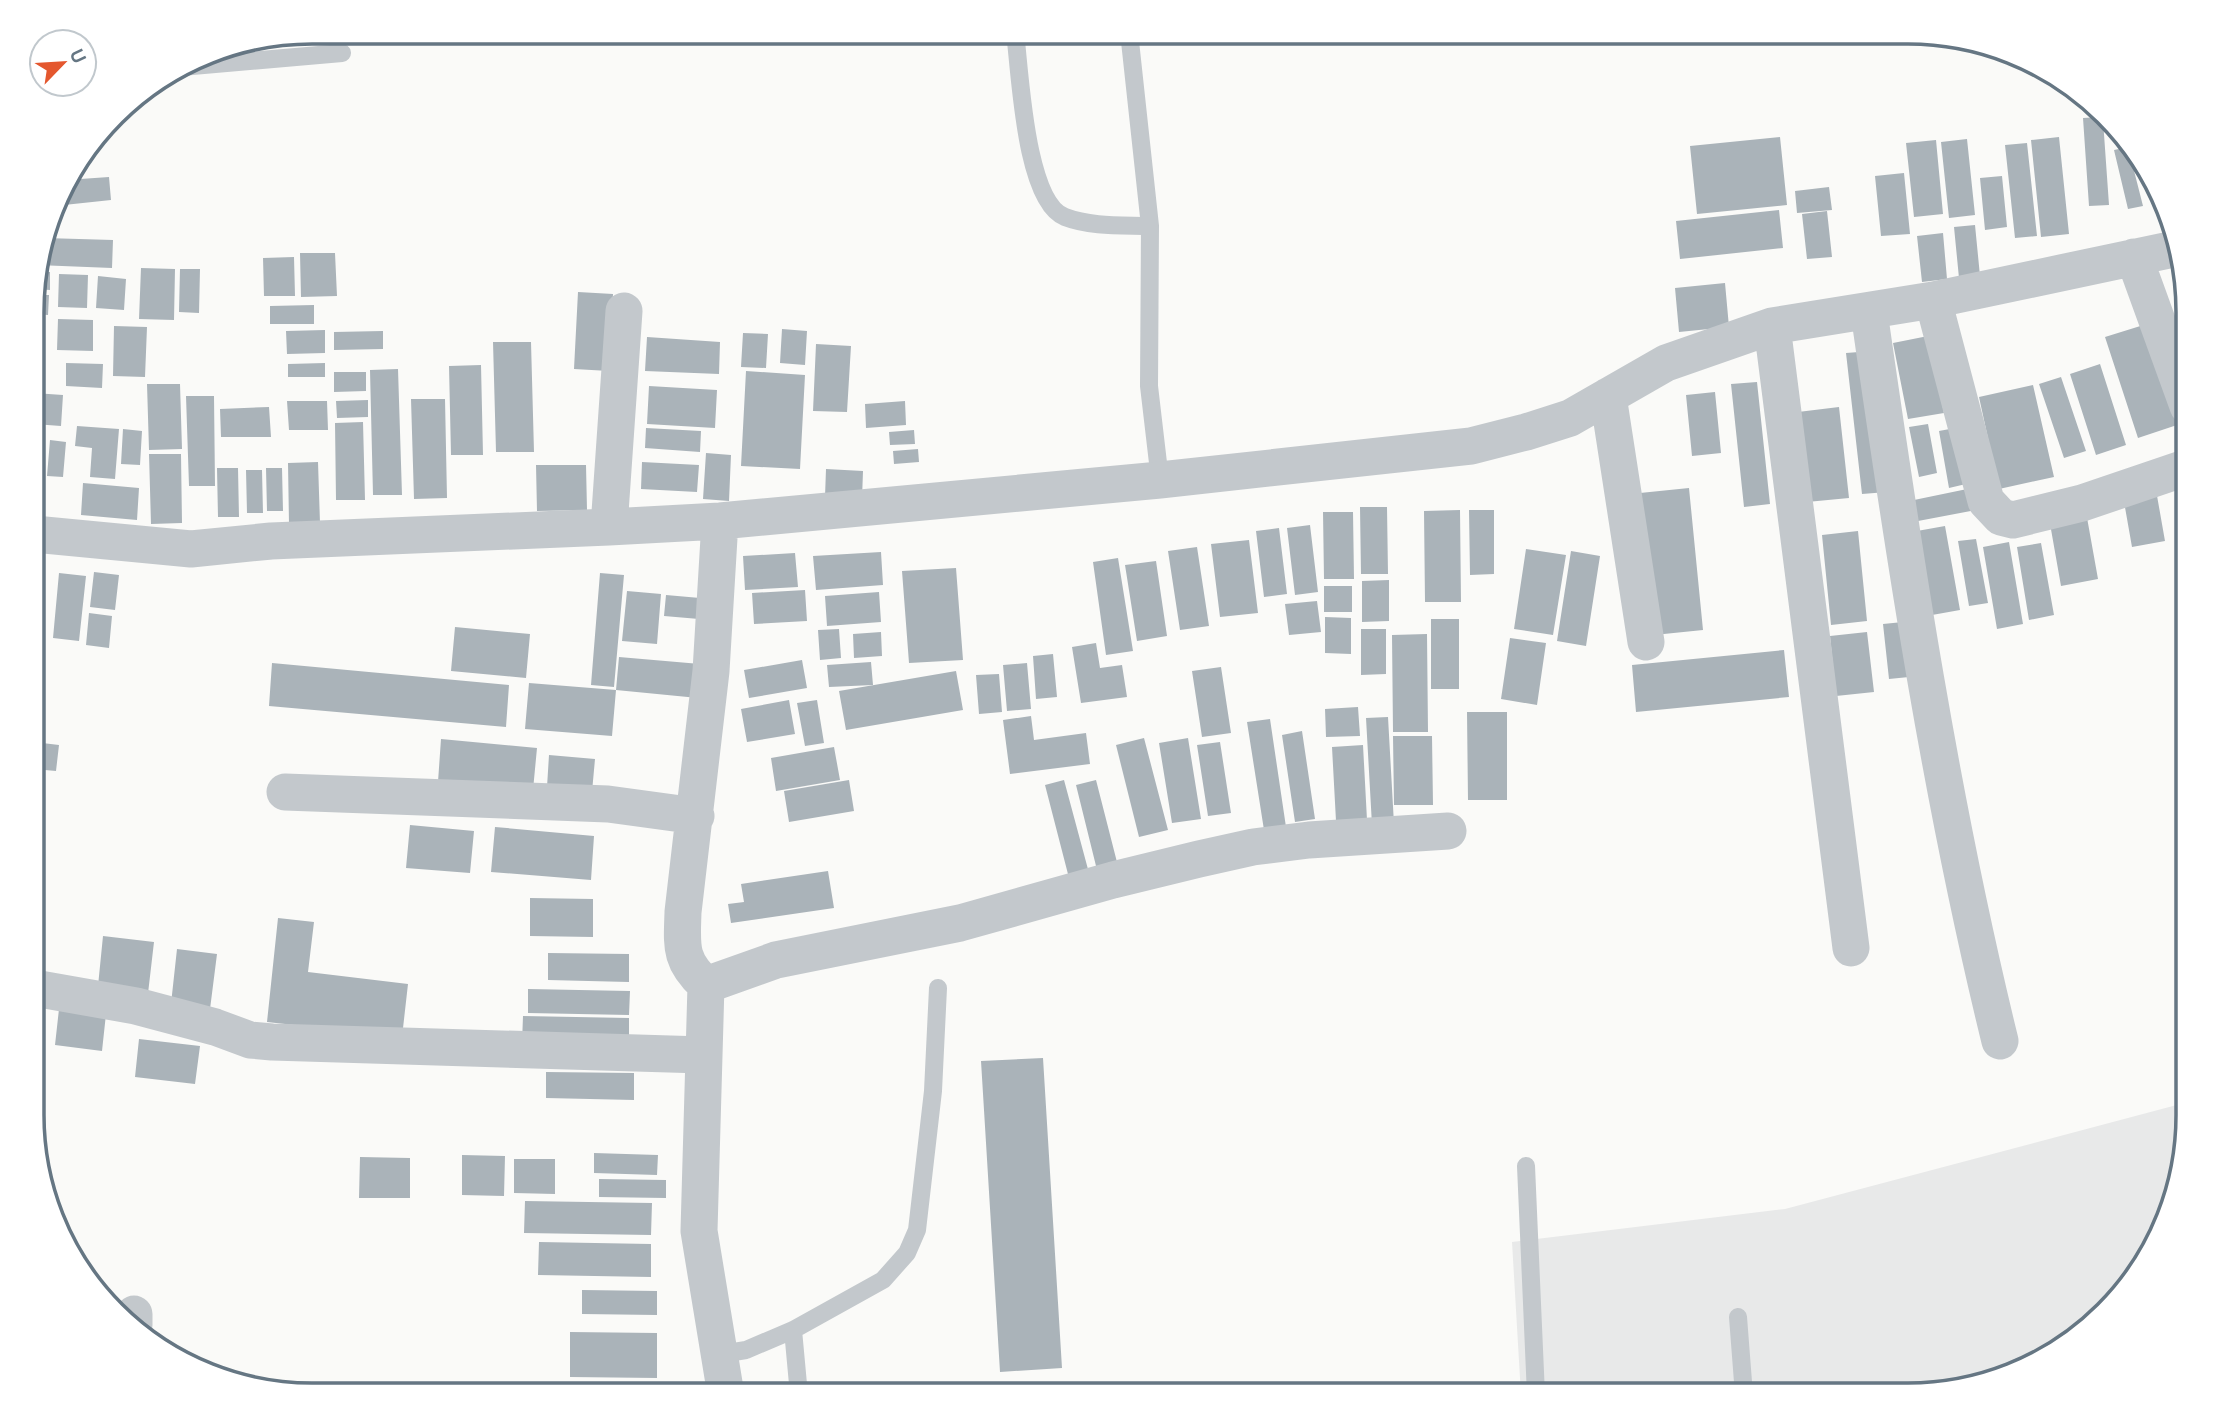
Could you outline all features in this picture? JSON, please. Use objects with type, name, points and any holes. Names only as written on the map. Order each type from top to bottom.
[{"type":"street","points":[[44,535],[191,549],[271,541],[720,521],[1160,480],[1471,446],[1570,418],[1666,363],[1772,326],[1933,300],[2169,250]]},
{"type":"street","points":[[2134,257],[2176,373]]},
{"type":"street","points":[[1933,300],[1986,501],[2001,517],[2013,520],[2082,503],[2176,471]]},
{"type":"street","points":[[609,527],[624,311]]},
{"type":"street","points":[[1869,312],[1928,694],[1978,952],[2000,1041]]},
{"type":"street","points":[[1772,326],[1851,948]]},
{"type":"street","points":[[1608,396],[1646,642]]},
{"type":"street","points":[[720,521],[711,671],[683,912],[682,952],[691,971],[706,985],[699,1231],[725,1383]]},
{"type":"street","points":[[285,792],[608,804],[696,816]]},
{"type":"street","points":[[706,985],[776,960],[960,923],[1199,859],[1309,840],[1448,831]]},
{"type":"street","points":[[44,990],[136,1006],[215,1027],[250,1040],[703,1055]]},
{"type":"lane","points":[[1017,44],[1030,153],[1048,202],[1063,217],[1100,224],[1150,226]]},
{"type":"lane","points":[[1130,44],[1150,226],[1149,386],[1160,480]]},
{"type":"lane","points":[[207,65],[342,53]]},
{"type":"lane","points":[[721,1354],[746,1350],[793,1330],[883,1280],[907,1253],[917,1230],[933,1091],[938,988]]},
{"type":"lane","points":[[1526,1166],[1535,1383]]},
{"type":"lane","points":[[1738,1317],[1743,1383]]},
{"type":"lane","points":[[793,1330],[798,1383]]},
{"type":"shaded area","points":[[2176,1105],[2176,1133],[2167,1185],[2149,1234],[2131,1264],[2110,1292],[2085,1317],[2057,1338],[2011,1363],[1961,1378],[1926,1383],[1520,1383],[1512,1242],[1785,1209]]},
{"type":"building","points":[[2093,117],[2104,128],[2109,205],[2089,206],[2083,118]]},
{"type":"building","points":[[1780,137],[1787,205],[1697,214],[1690,146]]},
{"type":"building","points":[[2059,137],[2069,234],[2041,237],[2031,140]]},
{"type":"building","points":[[1967,139],[1975,215],[1949,218],[1941,142]]},
{"type":"building","points":[[1936,140],[1943,214],[1914,217],[1906,143]]},
{"type":"building","points":[[2027,143],[2037,236],[2015,238],[2005,145]]},
{"type":"building","points":[[2121,149],[2133,166],[2143,206],[2128,209],[2114,150]]},
{"type":"building","points":[[1904,173],[1910,234],[1881,236],[1875,176]]},
{"type":"building","points":[[2002,176],[2007,227],[1985,230],[1980,178]]},
{"type":"building","points":[[109,177],[111,200],[66,205],[79,179]]},
{"type":"building","points":[[1829,187],[1832,210],[1797,213],[1795,191]]},
{"type":"building","points":[[1779,210],[1783,248],[1680,259],[1676,221]]},
{"type":"building","points":[[1827,211],[1832,257],[1807,259],[1802,214]]},
{"type":"building","points":[[1975,225],[1980,276],[1959,278],[1954,227]]},
{"type":"building","points":[[1943,233],[1947,279],[1922,282],[1917,236]]},
{"type":"building","points":[[54,238],[113,240],[112,268],[48,265]]},
{"type":"building","points":[[300,253],[335,253],[337,296],[301,297]]},
{"type":"building","points":[[294,257],[295,296],[264,296],[263,258]]},
{"type":"building","points":[[141,268],[175,269],[174,320],[139,319]]},
{"type":"building","points":[[180,269],[200,269],[199,313],[179,312]]},
{"type":"building","points":[[47,272],[50,272],[50,290],[45,290]]},
{"type":"building","points":[[59,274],[88,275],[87,308],[58,307]]},
{"type":"building","points":[[98,276],[126,279],[124,310],[96,308]]},
{"type":"building","points":[[1725,283],[1729,327],[1679,332],[1675,288]]},
{"type":"building","points":[[578,292],[613,294],[609,371],[574,369]]},
{"type":"building","points":[[44,295],[49,295],[48,315],[44,315]]},
{"type":"building","points":[[314,305],[314,324],[270,324],[270,306]]},
{"type":"building","points":[[58,319],[93,320],[93,351],[57,350]]},
{"type":"building","points":[[2150,323],[2176,402],[2176,425],[2138,438],[2105,337]]},
{"type":"building","points":[[114,326],[147,327],[145,377],[113,376]]},
{"type":"building","points":[[782,329],[807,331],[805,365],[780,363]]},
{"type":"building","points":[[325,330],[325,353],[287,354],[286,331]]},
{"type":"building","points":[[383,331],[383,349],[334,350],[334,332]]},
{"type":"building","points":[[743,333],[768,334],[766,368],[741,367]]},
{"type":"building","points":[[1928,336],[1944,413],[1908,419],[1893,343]]},
{"type":"building","points":[[647,337],[720,342],[719,374],[645,371]]},
{"type":"building","points":[[493,342],[531,342],[534,452],[496,452]]},
{"type":"building","points":[[816,344],[851,346],[847,412],[813,411]]},
{"type":"building","points":[[1872,351],[1887,492],[1862,494],[1846,353]]},
{"type":"building","points":[[66,363],[103,364],[102,388],[66,386]]},
{"type":"building","points":[[325,363],[325,377],[288,377],[288,364]]},
{"type":"building","points":[[2100,364],[2126,445],[2096,455],[2070,374]]},
{"type":"building","points":[[481,365],[483,455],[451,455],[449,366]]},
{"type":"building","points":[[398,369],[402,495],[373,495],[370,370]]},
{"type":"building","points":[[746,371],[805,375],[800,469],[741,466]]},
{"type":"building","points":[[334,372],[366,372],[366,391],[334,392]]},
{"type":"building","points":[[2061,377],[2086,451],[2064,458],[2039,384]]},
{"type":"building","points":[[1757,382],[1770,504],[1744,507],[1731,384]]},
{"type":"building","points":[[147,384],[180,384],[182,449],[149,450]]},
{"type":"building","points":[[2033,385],[2054,477],[1999,489],[1979,397]]},
{"type":"building","points":[[649,386],[717,390],[715,428],[647,424]]},
{"type":"building","points":[[1715,392],[1721,453],[1692,456],[1686,395]]},
{"type":"building","points":[[44,394],[63,395],[61,426],[44,425]]},
{"type":"building","points":[[186,396],[214,396],[215,486],[189,486]]},
{"type":"building","points":[[411,399],[445,399],[447,498],[414,499]]},
{"type":"building","points":[[368,400],[368,417],[337,418],[336,401]]},
{"type":"building","points":[[287,401],[327,401],[328,430],[289,430]]},
{"type":"building","points":[[905,401],[906,425],[866,428],[865,404]]},
{"type":"building","points":[[269,407],[271,437],[221,437],[220,409]]},
{"type":"building","points":[[1839,407],[1849,498],[1807,502],[1798,412]]},
{"type":"building","points":[[363,422],[365,500],[336,500],[335,423]]},
{"type":"building","points":[[1928,424],[1937,473],[1919,477],[1909,427]]},
{"type":"building","points":[[77,426],[119,429],[115,479],[90,477],[92,448],[75,446]]},
{"type":"building","points":[[646,428],[701,431],[700,452],[645,448]]},
{"type":"building","points":[[1955,428],[1966,484],[1949,488],[1939,431]]},
{"type":"building","points":[[123,429],[142,431],[140,465],[121,464]]},
{"type":"building","points":[[914,430],[915,444],[890,445],[889,432]]},
{"type":"building","points":[[50,440],[66,442],[63,477],[47,476]]},
{"type":"building","points":[[918,449],[919,462],[894,464],[893,451]]},
{"type":"building","points":[[706,453],[731,455],[729,501],[703,499]]},
{"type":"building","points":[[149,454],[181,454],[182,523],[151,524]]},
{"type":"building","points":[[318,462],[320,523],[289,524],[288,463]]},
{"type":"building","points":[[642,462],[699,465],[697,492],[641,489]]},
{"type":"building","points":[[536,465],[586,465],[587,510],[537,511]]},
{"type":"building","points":[[217,468],[238,468],[239,517],[218,517]]},
{"type":"building","points":[[266,468],[282,468],[283,511],[267,511]]},
{"type":"building","points":[[826,469],[863,471],[862,499],[825,497]]},
{"type":"building","points":[[246,470],[262,470],[263,513],[247,513]]},
{"type":"building","points":[[83,483],[139,488],[137,520],[81,515]]},
{"type":"building","points":[[1689,488],[1703,630],[1654,635],[1640,493]]},
{"type":"building","points":[[1972,488],[1976,510],[1918,521],[1914,500]]},
{"type":"building","points":[[2156,490],[2165,541],[2132,547],[2123,496]]},
{"type":"building","points":[[1360,507],[1387,507],[1388,574],[1361,574]]},
{"type":"building","points":[[1460,510],[1461,602],[1425,602],[1424,511]]},
{"type":"building","points":[[1469,510],[1494,510],[1494,574],[1470,575]]},
{"type":"building","points":[[1323,512],[1353,512],[1354,579],[1324,579]]},
{"type":"building","points":[[2086,512],[2098,579],[2061,586],[2049,518]]},
{"type":"building","points":[[1310,525],[1318,592],[1295,595],[1287,528]]},
{"type":"building","points":[[1945,526],[1960,610],[1932,615],[1917,531]]},
{"type":"building","points":[[1279,528],[1287,594],[1264,597],[1256,531]]},
{"type":"building","points":[[1858,531],[1867,621],[1831,625],[1822,535]]},
{"type":"building","points":[[1976,539],[1988,603],[1969,606],[1958,541]]},
{"type":"building","points":[[1249,540],[1258,613],[1220,617],[1211,544]]},
{"type":"building","points":[[2009,542],[2023,624],[1997,629],[1983,547]]},
{"type":"building","points":[[2041,543],[2054,615],[2029,620],[2017,547]]},
{"type":"building","points":[[1197,547],[1209,626],[1180,630],[1168,551]]},
{"type":"building","points":[[1526,549],[1566,555],[1553,635],[1514,629]]},
{"type":"building","points":[[1571,551],[1600,556],[1586,646],[1557,641]]},
{"type":"building","points":[[881,552],[883,585],[816,590],[813,556]]},
{"type":"building","points":[[795,553],[798,587],[745,590],[743,556]]},
{"type":"building","points":[[1118,558],[1133,651],[1106,655],[1093,562]]},
{"type":"building","points":[[1156,561],[1167,636],[1137,641],[1125,565]]},
{"type":"building","points":[[956,568],[963,660],[909,663],[902,571]]},
{"type":"building","points":[[94,572],[119,575],[115,610],[90,607]]},
{"type":"building","points":[[59,573],[86,576],[79,641],[53,638]]},
{"type":"building","points":[[600,573],[624,575],[614,687],[591,685]]},
{"type":"building","points":[[1389,580],[1389,621],[1362,622],[1362,581]]},
{"type":"building","points":[[1324,586],[1352,586],[1352,612],[1324,612]]},
{"type":"building","points":[[805,590],[807,621],[754,624],[752,593]]},
{"type":"building","points":[[627,591],[661,594],[657,644],[622,641]]},
{"type":"building","points":[[879,592],[881,622],[827,626],[825,596]]},
{"type":"building","points":[[666,595],[700,598],[699,619],[664,616]]},
{"type":"building","points":[[1317,601],[1321,632],[1289,635],[1285,604]]},
{"type":"building","points":[[89,613],[112,616],[109,648],[86,645]]},
{"type":"building","points":[[1325,617],[1351,618],[1351,654],[1325,653]]},
{"type":"building","points":[[1431,619],[1459,619],[1459,689],[1431,689]]},
{"type":"building","points":[[1903,622],[1909,677],[1889,679],[1883,624]]},
{"type":"building","points":[[455,627],[530,634],[526,678],[451,671]]},
{"type":"building","points":[[839,629],[841,658],[820,660],[818,630]]},
{"type":"building","points":[[1361,629],[1386,629],[1386,674],[1361,675]]},
{"type":"building","points":[[881,632],[882,656],[854,658],[853,634]]},
{"type":"building","points":[[1867,632],[1874,692],[1836,696],[1830,636]]},
{"type":"building","points":[[1427,634],[1428,732],[1393,732],[1392,635]]},
{"type":"building","points":[[1510,638],[1546,643],[1537,705],[1501,699]]},
{"type":"building","points":[[1096,643],[1100,668],[1122,665],[1127,697],[1081,703],[1072,647]]},
{"type":"building","points":[[1784,650],[1789,697],[1636,712],[1632,665]]},
{"type":"building","points":[[1053,654],[1057,697],[1036,699],[1033,656]]},
{"type":"building","points":[[619,657],[700,664],[698,698],[616,690]]},
{"type":"building","points":[[802,660],[807,688],[749,698],[744,670]]},
{"type":"building","points":[[871,662],[873,685],[829,687],[827,665]]},
{"type":"building","points":[[272,663],[509,685],[506,727],[269,706]]},
{"type":"building","points":[[1027,663],[1031,709],[1007,711],[1003,665]]},
{"type":"building","points":[[1221,667],[1231,733],[1202,737],[1192,671]]},
{"type":"building","points":[[956,671],[963,710],[846,730],[839,691]]},
{"type":"building","points":[[999,674],[1002,712],[979,714],[976,675]]},
{"type":"building","points":[[529,683],[616,690],[612,736],[525,729]]},
{"type":"building","points":[[789,700],[795,734],[747,742],[741,709]]},
{"type":"building","points":[[817,700],[824,743],[805,746],[797,703]]},
{"type":"building","points":[[1358,707],[1360,736],[1326,737],[1325,709]]},
{"type":"building","points":[[1467,712],[1507,712],[1507,800],[1468,800]]},
{"type":"building","points":[[1031,716],[1034,740],[1086,733],[1090,764],[1010,774],[1003,720]]},
{"type":"building","points":[[1388,717],[1394,824],[1372,825],[1366,718]]},
{"type":"building","points":[[1270,719],[1286,827],[1264,830],[1247,722]]},
{"type":"building","points":[[1302,731],[1315,819],[1295,822],[1282,735]]},
{"type":"building","points":[[1393,736],[1432,736],[1433,805],[1394,805]]},
{"type":"building","points":[[1144,738],[1168,830],[1139,837],[1116,745]]},
{"type":"building","points":[[1188,738],[1201,819],[1172,823],[1159,743]]},
{"type":"building","points":[[441,739],[537,748],[533,790],[438,782]]},
{"type":"building","points":[[1220,742],[1231,813],[1208,816],[1197,745]]},
{"type":"building","points":[[44,743],[59,745],[56,771],[44,770]]},
{"type":"building","points":[[1363,745],[1367,820],[1336,821],[1332,747]]},
{"type":"building","points":[[834,747],[840,780],[776,791],[771,758]]},
{"type":"building","points":[[549,755],[595,759],[592,792],[547,787]]},
{"type":"building","points":[[849,780],[854,811],[789,822],[784,791]]},
{"type":"building","points":[[1064,780],[1089,873],[1069,878],[1045,785]]},
{"type":"building","points":[[1096,780],[1119,870],[1098,874],[1076,785]]},
{"type":"building","points":[[410,825],[474,831],[470,873],[406,868]]},
{"type":"building","points":[[495,827],[594,836],[591,880],[491,872]]},
{"type":"building","points":[[828,871],[834,908],[731,923],[728,904],[744,902],[741,884]]},
{"type":"building","points":[[530,898],[593,899],[593,937],[530,936]]},
{"type":"building","points":[[278,918],[314,922],[308,972],[408,984],[402,1037],[267,1022]]},
{"type":"building","points":[[103,936],[154,942],[147,1002],[97,996]]},
{"type":"building","points":[[177,949],[217,954],[209,1017],[170,1013]]},
{"type":"building","points":[[548,953],[629,954],[629,982],[548,980]]},
{"type":"building","points":[[528,989],[630,991],[629,1015],[528,1013]]},
{"type":"building","points":[[59,1009],[106,1014],[102,1051],[55,1045]]},
{"type":"building","points":[[523,1016],[629,1018],[629,1044],[522,1043]]},
{"type":"building","points":[[139,1039],[200,1046],[195,1084],[135,1077]]},
{"type":"building","points":[[1043,1058],[1062,1368],[1000,1372],[981,1061]]},
{"type":"building","points":[[546,1072],[634,1073],[634,1100],[546,1098]]},
{"type":"building","points":[[594,1153],[658,1155],[657,1175],[594,1173]]},
{"type":"building","points":[[462,1155],[505,1156],[504,1196],[462,1195]]},
{"type":"building","points":[[360,1157],[410,1158],[410,1198],[359,1198]]},
{"type":"building","points":[[514,1159],[555,1159],[555,1194],[514,1193]]},
{"type":"building","points":[[599,1179],[666,1180],[666,1198],[599,1197]]},
{"type":"building","points":[[525,1201],[652,1203],[651,1235],[524,1233]]},
{"type":"building","points":[[539,1242],[651,1244],[651,1277],[538,1275]]},
{"type":"building","points":[[582,1290],[657,1291],[657,1315],[582,1314]]},
{"type":"building","points":[[570,1332],[657,1333],[657,1378],[570,1377]]}]
